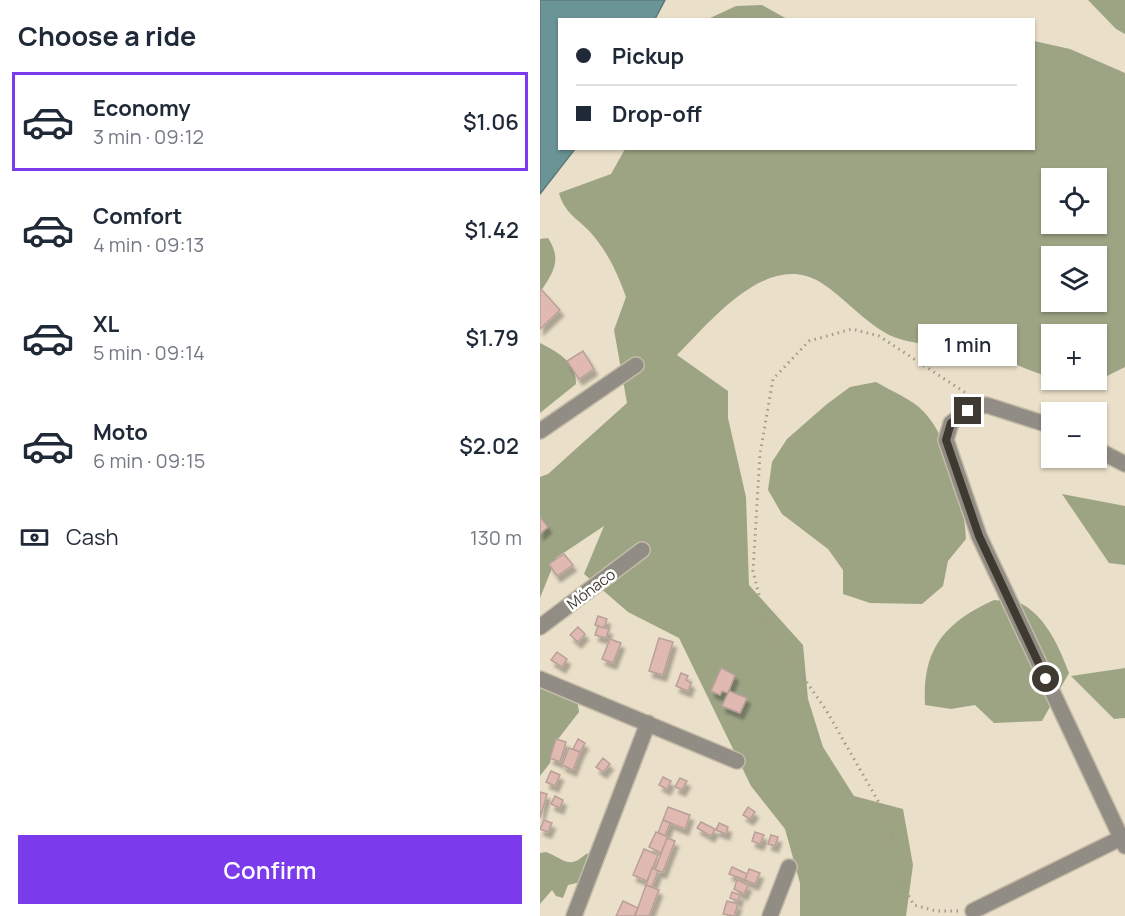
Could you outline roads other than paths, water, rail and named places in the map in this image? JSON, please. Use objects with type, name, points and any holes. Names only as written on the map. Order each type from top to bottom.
[{"type":"street","points":[[540,431],[636,365]]},
{"type":"street","points":[[973,911],[1123,842],[979,536],[946,440],[951,423],[968,411],[986,405],[1041,422]]},
{"type":"street","points":[[1107,455],[1125,464]]},
{"type":"street","name":"Mónaco","points":[[540,627],[642,550]]},
{"type":"street","points":[[540,680],[737,760]]},
{"type":"street","points":[[574,916],[648,723]]},
{"type":"street","points":[[770,916],[789,867]]},
{"type":"water","points":[[540,0],[665,0],[656,18],[558,18],[558,150],[574,150],[540,194]]}]
